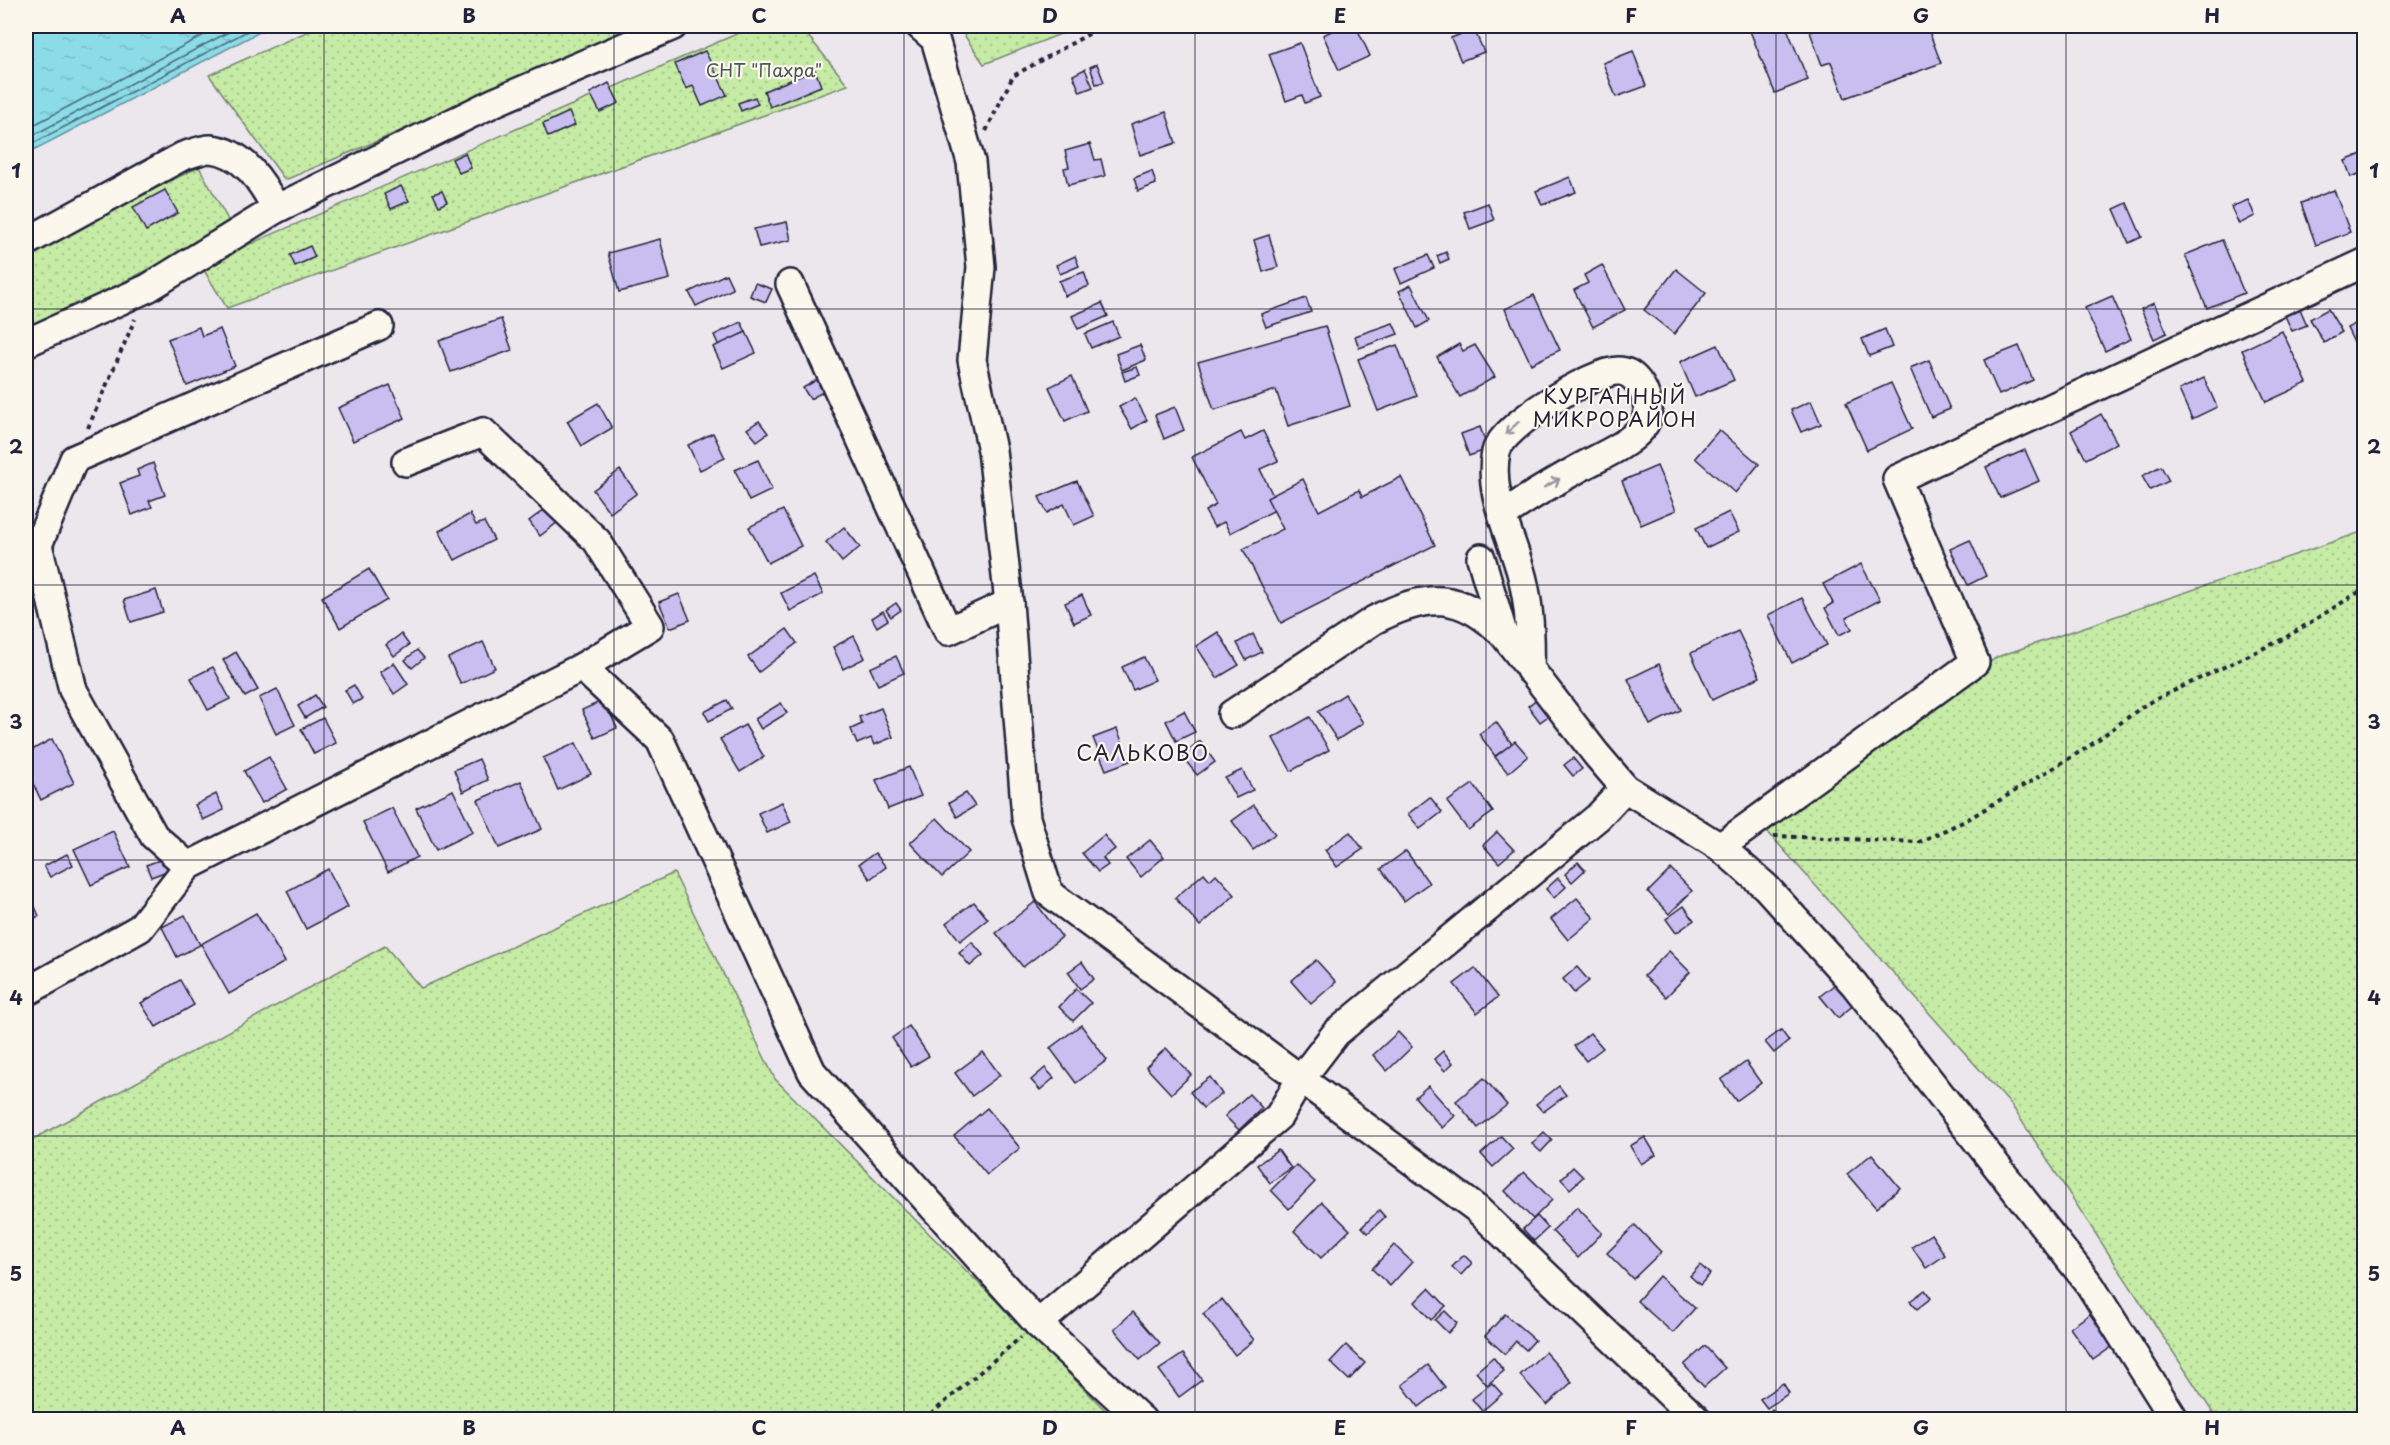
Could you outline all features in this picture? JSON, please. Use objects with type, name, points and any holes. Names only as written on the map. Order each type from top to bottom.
[{"type":"street","points":[[26,342],[148,288],[276,209],[495,102],[673,26]]},
{"type":"street","points":[[920,26],[935,39],[971,162],[981,267],[972,360],[992,450],[1009,603],[1026,818],[1049,893],[1477,1209],[1697,1419]]},
{"type":"street","points":[[26,242],[183,156],[209,149],[234,155],[264,185],[276,209]]},
{"type":"street","points":[[1729,841],[1975,662],[1897,479],[2364,263]]},
{"type":"street","points":[[790,284],[948,631],[1009,603]]},
{"type":"street","points":[[188,866],[154,836],[73,690],[32,542],[74,459],[379,326]]},
{"type":"street","points":[[1503,515],[1538,490],[1621,445],[1643,426],[1648,415],[1648,404],[1635,378],[1619,371],[1600,376],[1533,412],[1504,435],[1496,447],[1493,464],[1503,515],[1527,600],[1530,670]]},
{"type":"street","points":[[26,992],[140,928],[188,866],[582,667],[650,626],[597,541],[483,432],[406,462]]},
{"type":"street","points":[[1481,558],[1504,635]]},
{"type":"street","points":[[1232,714],[1374,620],[1396,608],[1436,599],[1455,602],[1488,618],[1625,788],[1729,841],[1766,887],[1854,984],[2090,1285],[2175,1419]]},
{"type":"street","points":[[582,667],[660,740],[812,1072],[1038,1324],[1142,1419]]},
{"type":"street","points":[[1038,1324],[1279,1116],[1300,1080],[1336,1033],[1598,817],[1625,788]]},
{"type":"path","points":[[971,162],[1013,76],[1094,31],[1113,26]]},
{"type":"path","points":[[74,459],[148,288]]},
{"type":"path","points":[[1729,841],[1919,842],[1965,821],[2088,747],[2146,704],[2285,638],[2364,589]]},
{"type":"path","points":[[924,1419],[988,1362],[1038,1324]]},
{"type":"green space","points":[[320,26],[648,26],[285,180],[209,75]]},
{"type":"green space","name":"СНТ \"Пахра\"","points":[[755,26],[800,26],[848,85],[227,308],[191,249],[26,329],[26,252],[199,167],[243,247]]},
{"type":"green space","points":[[958,26],[1081,26],[984,64]]},
{"type":"green space","points":[[2364,531],[2364,1419],[2217,1419],[2012,1106],[1766,830],[1997,657]]},
{"type":"green space","points":[[674,873],[775,1079],[1114,1419],[26,1420],[26,1143],[385,946],[421,988]]},
{"type":"water","points":[[26,26],[271,26],[26,154]]},
{"type":"building","points":[[1342,26],[1356,26],[1370,56],[1339,70],[1323,35]]},
{"type":"building","points":[[1748,26],[1786,26],[1808,80],[1775,93]]},
{"type":"building","points":[[1816,26],[1927,26],[1941,63],[1845,98],[1831,62],[1822,65],[1810,32],[1817,29]]},
{"type":"building","points":[[1474,29],[1484,52],[1461,61],[1451,38]]},
{"type":"building","points":[[1300,43],[1320,97],[1305,103],[1302,95],[1286,101],[1269,54]]},
{"type":"building","points":[[705,51],[727,95],[702,106],[693,86],[686,89],[675,64]]},
{"type":"building","points":[[1633,51],[1646,86],[1616,97],[1603,63]]},
{"type":"building","points":[[1097,64],[1104,82],[1096,84],[1090,67]]},
{"type":"building","points":[[1085,69],[1093,87],[1080,92],[1073,75]]},
{"type":"building","points":[[815,70],[821,86],[770,107],[764,91]]},
{"type":"building","points":[[609,83],[619,103],[600,112],[590,93]]},
{"type":"building","points":[[755,97],[758,104],[741,111],[738,103]]},
{"type":"building","points":[[569,112],[575,125],[548,137],[543,124]]},
{"type":"building","points":[[1166,112],[1176,143],[1140,155],[1131,124]]},
{"type":"building","points":[[1090,144],[1095,160],[1101,159],[1105,176],[1068,185],[1064,168],[1069,167],[1065,151]]},
{"type":"building","points":[[465,153],[471,168],[459,173],[452,159]]},
{"type":"building","points":[[2364,153],[2364,172],[2351,177],[2345,161]]},
{"type":"building","points":[[1152,171],[1156,184],[1138,191],[1134,178]]},
{"type":"building","points":[[1570,177],[1576,192],[1542,205],[1536,191]]},
{"type":"building","points":[[401,186],[409,201],[391,209],[384,194]]},
{"type":"building","points":[[165,190],[178,213],[146,231],[133,207]]},
{"type":"building","points":[[2334,190],[2350,232],[2316,245],[2301,203]]},
{"type":"building","points":[[442,191],[447,202],[439,206],[433,194]]},
{"type":"building","points":[[2248,200],[2255,216],[2239,224],[2231,207]]},
{"type":"building","points":[[1488,203],[1494,220],[1470,229],[1464,212]]},
{"type":"building","points":[[2127,203],[2142,237],[2129,243],[2114,209]]},
{"type":"building","points":[[787,222],[791,240],[759,247],[754,229]]},
{"type":"building","points":[[1269,235],[1278,267],[1263,272],[1254,240]]},
{"type":"building","points":[[660,239],[670,279],[619,292],[608,253]]},
{"type":"building","points":[[2222,240],[2244,293],[2207,308],[2185,255]]},
{"type":"building","points":[[310,246],[315,257],[295,266],[290,255]]},
{"type":"building","points":[[1446,252],[1449,259],[1440,263],[1437,256]]},
{"type":"building","points":[[1428,255],[1434,268],[1401,283],[1395,269]]},
{"type":"building","points":[[1075,256],[1079,266],[1060,274],[1056,265]]},
{"type":"building","points":[[1602,265],[1625,310],[1593,327],[1574,290],[1588,283],[1584,275]]},
{"type":"building","points":[[1676,269],[1706,293],[1674,334],[1644,310]]},
{"type":"building","points":[[1084,272],[1089,286],[1065,296],[1059,281]]},
{"type":"building","points":[[726,274],[733,289],[696,306],[689,292]]},
{"type":"building","points":[[755,283],[772,289],[766,302],[750,296]]},
{"type":"building","points":[[1411,285],[1429,321],[1417,328],[1399,291]]},
{"type":"building","points":[[1534,295],[1560,350],[1531,364],[1505,309]]},
{"type":"building","points":[[2112,296],[2131,339],[2105,351],[2085,308]]},
{"type":"building","points":[[1306,298],[1311,312],[1266,327],[1261,314]]},
{"type":"building","points":[[2297,302],[2307,325],[2292,331],[2282,309]]},
{"type":"building","points":[[1102,303],[1108,316],[1078,329],[1072,316]]},
{"type":"building","points":[[2154,303],[2167,333],[2154,339],[2141,309]]},
{"type":"building","points":[[2328,309],[2342,332],[2324,343],[2310,319]]},
{"type":"building","points":[[2364,314],[2364,355],[2361,357],[2347,328],[2361,321],[2359,317]]},
{"type":"building","points":[[501,319],[512,350],[451,372],[439,341]]},
{"type":"building","points":[[741,322],[746,332],[719,346],[714,335]]},
{"type":"building","points":[[1113,322],[1119,336],[1091,348],[1085,334]]},
{"type":"building","points":[[1393,323],[1398,334],[1359,348],[1355,336]]},
{"type":"building","points":[[1325,326],[1350,406],[1288,426],[1276,390],[1214,410],[1198,362]]},
{"type":"building","points":[[199,327],[202,336],[220,329],[235,366],[187,386],[168,339]]},
{"type":"building","points":[[1885,329],[1892,347],[1869,356],[1862,339]]},
{"type":"building","points":[[2282,331],[2307,383],[2266,402],[2242,350]]},
{"type":"building","points":[[746,332],[756,353],[723,368],[713,347]]},
{"type":"building","points":[[1459,344],[1463,351],[1475,345],[1495,377],[1460,397],[1437,357]]},
{"type":"building","points":[[1140,345],[1146,360],[1122,370],[1116,354]]},
{"type":"building","points":[[1397,345],[1417,396],[1378,411],[1358,359]]},
{"type":"building","points":[[1718,345],[1734,380],[1695,397],[1680,362]]},
{"type":"building","points":[[2019,346],[2033,380],[1999,395],[1984,360]]},
{"type":"building","points":[[1929,360],[1950,409],[1931,417],[1910,368]]},
{"type":"building","points":[[1137,367],[1140,375],[1125,381],[1122,372]]},
{"type":"building","points":[[1072,376],[1087,411],[1065,421],[1049,387]]},
{"type":"building","points":[[2204,378],[2217,407],[2192,419],[2179,390]]},
{"type":"building","points":[[818,379],[825,391],[810,399],[803,388]]},
{"type":"building","points":[[1891,383],[1912,429],[1867,450],[1846,403]]},
{"type":"building","points":[[390,385],[405,418],[353,441],[338,408]]},
{"type":"building","points":[[1135,398],[1147,420],[1132,429],[1119,407]]},
{"type":"building","points":[[1811,401],[1821,424],[1801,432],[1791,410]]},
{"type":"building","points":[[598,403],[612,428],[582,446],[567,421]]},
{"type":"building","points":[[1175,407],[1184,430],[1164,439],[1155,415]]},
{"type":"building","points":[[2101,414],[2117,443],[2086,459],[2071,431]]},
{"type":"building","points":[[759,421],[768,433],[757,441],[747,429]]},
{"type":"building","points":[[1480,427],[1488,449],[1469,456],[1461,434]]},
{"type":"building","points":[[1719,430],[1759,464],[1735,493],[1695,458]]},
{"type":"building","points":[[1263,431],[1278,461],[1260,469],[1279,508],[1230,533],[1224,522],[1214,527],[1205,511],[1216,505],[1192,457],[1241,432],[1245,440]]},
{"type":"building","points":[[713,433],[725,458],[700,470],[688,445]]},
{"type":"building","points":[[2025,450],[2039,481],[2000,498],[1986,467]]},
{"type":"building","points":[[758,460],[772,490],[749,501],[735,470]]},
{"type":"building","points":[[153,463],[165,495],[149,501],[152,507],[132,515],[120,483],[139,476],[137,470]]},
{"type":"building","points":[[1657,466],[1676,510],[1641,525],[1622,481]]},
{"type":"building","points":[[2161,466],[2169,481],[2150,490],[2142,476]]},
{"type":"building","points":[[620,470],[637,493],[610,513],[593,490]]},
{"type":"building","points":[[1401,477],[1435,545],[1281,623],[1243,549],[1283,529],[1267,498],[1303,479],[1319,511],[1359,490],[1362,497]]},
{"type":"building","points":[[1077,481],[1094,516],[1074,525],[1064,504],[1047,513],[1039,497]]},
{"type":"building","points":[[552,504],[563,518],[540,536],[529,521]]},
{"type":"building","points":[[783,510],[801,546],[768,563],[749,527]]},
{"type":"building","points":[[1729,512],[1739,532],[1706,548],[1696,528]]},
{"type":"building","points":[[470,514],[476,525],[484,522],[494,540],[455,560],[439,531]]},
{"type":"building","points":[[844,527],[860,547],[842,562],[826,542]]},
{"type":"building","points":[[1970,540],[1986,576],[1968,585],[1950,549]]},
{"type":"building","points":[[1861,564],[1880,600],[1846,618],[1852,629],[1839,635],[1825,608],[1833,603],[1823,584]]},
{"type":"building","points":[[369,569],[387,600],[340,628],[322,597]]},
{"type":"building","points":[[814,576],[823,594],[790,611],[781,593]]},
{"type":"building","points":[[156,590],[163,612],[131,622],[124,600]]},
{"type":"building","points":[[679,594],[690,620],[670,628],[659,602]]},
{"type":"building","points":[[1082,595],[1091,615],[1074,623],[1065,603]]},
{"type":"building","points":[[1802,598],[1827,645],[1792,663],[1768,615]]},
{"type":"building","points":[[896,603],[901,610],[891,617],[886,610]]},
{"type":"building","points":[[883,611],[888,620],[877,627],[872,618]]},
{"type":"building","points":[[787,629],[797,643],[759,672],[748,657]]},
{"type":"building","points":[[1738,631],[1760,677],[1712,700],[1691,653]]},
{"type":"building","points":[[1218,632],[1239,665],[1217,678],[1196,646]]},
{"type":"building","points":[[401,634],[409,645],[394,656],[386,645]]},
{"type":"building","points":[[1253,634],[1262,652],[1246,660],[1237,643]]},
{"type":"building","points":[[854,636],[865,658],[843,669],[833,647]]},
{"type":"building","points":[[483,642],[495,668],[461,684],[448,658]]},
{"type":"building","points":[[417,650],[424,658],[412,668],[405,660]]},
{"type":"building","points":[[236,652],[258,690],[245,697],[223,660]]},
{"type":"building","points":[[896,656],[904,673],[878,685],[870,668]]},
{"type":"building","points":[[1144,657],[1155,680],[1133,690],[1122,667]]},
{"type":"building","points":[[394,663],[408,684],[394,694],[380,672]]},
{"type":"building","points":[[1659,664],[1681,710],[1650,725],[1628,679]]},
{"type":"building","points":[[213,667],[230,699],[208,710],[191,678]]},
{"type":"building","points":[[354,685],[362,699],[353,704],[345,690]]},
{"type":"building","points":[[277,689],[295,725],[276,734],[259,698]]},
{"type":"building","points":[[1345,694],[1363,723],[1337,740],[1318,711]]},
{"type":"building","points":[[315,695],[323,707],[305,718],[298,706]]},
{"type":"building","points":[[1538,698],[1551,714],[1540,722],[1528,706]]},
{"type":"building","points":[[604,700],[617,728],[595,738],[582,710]]},
{"type":"building","points":[[727,700],[732,709],[709,721],[704,712]]},
{"type":"building","points":[[781,703],[787,713],[761,729],[755,719]]},
{"type":"building","points":[[881,708],[893,737],[874,745],[871,738],[857,744],[851,729],[862,724],[859,717]]},
{"type":"building","points":[[1184,711],[1195,732],[1176,741],[1166,721]]},
{"type":"building","points":[[1310,717],[1329,750],[1291,771],[1273,738]]},
{"type":"building","points":[[323,718],[336,743],[314,754],[301,729]]},
{"type":"building","points":[[1496,722],[1512,744],[1495,756],[1479,734]]},
{"type":"building","points":[[745,725],[764,757],[740,772],[720,739]]},
{"type":"building","points":[[1117,729],[1130,761],[1106,770],[1093,738]]},
{"type":"building","points":[[52,739],[74,783],[41,800],[26,769],[26,753]]},
{"type":"building","points":[[1200,741],[1215,762],[1197,775],[1181,755]]},
{"type":"building","points":[[1515,741],[1528,756],[1508,773],[1495,757]]},
{"type":"building","points":[[576,743],[591,774],[558,790],[543,758]]},
{"type":"building","points":[[269,757],[287,789],[262,803],[244,771]]},
{"type":"building","points":[[1573,758],[1582,769],[1573,776],[1564,765]]},
{"type":"building","points":[[479,759],[488,780],[463,792],[454,770]]},
{"type":"building","points":[[909,767],[921,796],[888,809],[876,780]]},
{"type":"building","points":[[1242,770],[1253,790],[1236,798],[1225,778]]},
{"type":"building","points":[[521,781],[542,829],[499,848],[478,800]]},
{"type":"building","points":[[1473,784],[1493,812],[1468,830],[1447,802]]},
{"type":"building","points":[[453,790],[473,832],[436,850],[416,808]]},
{"type":"building","points":[[966,793],[975,806],[957,817],[949,803]]},
{"type":"building","points":[[216,794],[224,810],[203,820],[195,805]]},
{"type":"building","points":[[1430,797],[1442,812],[1420,829],[1408,814]]},
{"type":"building","points":[[782,802],[791,822],[767,833],[758,813]]},
{"type":"building","points":[[1254,805],[1275,834],[1253,850],[1232,821]]},
{"type":"building","points":[[392,808],[417,857],[388,872],[363,822]]},
{"type":"building","points":[[937,818],[969,852],[942,877],[910,843]]},
{"type":"building","points":[[113,831],[130,867],[91,885],[74,849]]},
{"type":"building","points":[[1350,832],[1363,849],[1337,867],[1325,850]]},
{"type":"building","points":[[1497,832],[1514,850],[1499,863],[1483,845]]},
{"type":"building","points":[[1104,835],[1115,849],[1103,858],[1108,865],[1098,872],[1082,853]]},
{"type":"building","points":[[1150,840],[1164,857],[1141,877],[1126,859]]},
{"type":"building","points":[[1406,851],[1429,883],[1404,901],[1381,869]]},
{"type":"building","points":[[875,853],[886,867],[870,879],[859,864]]},
{"type":"building","points":[[67,854],[73,865],[50,877],[44,866]]},
{"type":"building","points":[[171,856],[175,868],[151,877],[146,865]]},
{"type":"building","points":[[1578,862],[1585,870],[1572,882],[1565,874]]},
{"type":"building","points":[[328,869],[348,907],[306,929],[287,891]]},
{"type":"building","points":[[1671,869],[1692,891],[1669,914],[1648,892]]},
{"type":"building","points":[[1204,873],[1210,880],[1216,874],[1235,895],[1200,926],[1175,898]]},
{"type":"building","points":[[1558,878],[1566,887],[1554,898],[1546,889]]},
{"type":"building","points":[[26,889],[39,916],[26,922]]},
{"type":"building","points":[[1577,898],[1594,918],[1568,940],[1551,919]]},
{"type":"building","points":[[974,902],[988,919],[960,941],[946,923]]},
{"type":"building","points":[[1035,902],[1062,937],[1023,967],[996,933]]},
{"type":"building","points":[[1684,906],[1694,920],[1676,933],[1666,919]]},
{"type":"building","points":[[256,913],[285,962],[229,994],[201,944]]},
{"type":"building","points":[[185,915],[200,945],[177,957],[162,927]]},
{"type":"building","points":[[972,942],[983,955],[970,966],[959,953]]},
{"type":"building","points":[[1669,951],[1690,972],[1666,997],[1644,976]]},
{"type":"building","points":[[1316,960],[1336,982],[1311,1004],[1291,981]]},
{"type":"building","points":[[1082,962],[1094,979],[1080,989],[1068,972]]},
{"type":"building","points":[[1577,967],[1589,981],[1574,993],[1563,979]]},
{"type":"building","points":[[1475,968],[1498,997],[1477,1013],[1454,984]]},
{"type":"building","points":[[1843,978],[1861,999],[1838,1018],[1820,996]]},
{"type":"building","points":[[180,980],[194,1005],[156,1027],[141,1003]]},
{"type":"building","points":[[1076,989],[1091,1003],[1073,1021],[1059,1007]]},
{"type":"building","points":[[1081,1025],[1107,1060],[1076,1083],[1050,1048]]},
{"type":"building","points":[[909,1026],[929,1056],[911,1067],[892,1038]]},
{"type":"building","points":[[1781,1030],[1789,1041],[1774,1053],[1765,1042]]},
{"type":"building","points":[[1398,1032],[1412,1047],[1387,1071],[1373,1055]]},
{"type":"building","points":[[1590,1033],[1603,1048],[1586,1061],[1574,1046]]},
{"type":"building","points":[[1166,1048],[1191,1075],[1171,1094],[1146,1067]]},
{"type":"building","points":[[1443,1051],[1453,1063],[1445,1071],[1434,1059]]},
{"type":"building","points":[[983,1052],[1000,1075],[972,1096],[955,1073]]},
{"type":"building","points":[[1746,1062],[1761,1083],[1736,1101],[1721,1080]]},
{"type":"building","points":[[1045,1068],[1054,1078],[1040,1090],[1031,1080]]},
{"type":"building","points":[[1210,1077],[1222,1094],[1203,1108],[1190,1092]]},
{"type":"building","points":[[1484,1078],[1507,1105],[1478,1128],[1456,1101]]},
{"type":"building","points":[[1428,1086],[1455,1116],[1442,1128],[1415,1097]]},
{"type":"building","points":[[1559,1086],[1566,1095],[1543,1112],[1536,1104]]},
{"type":"building","points":[[1249,1094],[1262,1108],[1239,1130],[1225,1116]]},
{"type":"building","points":[[987,1108],[1020,1148],[987,1175],[954,1136]]},
{"type":"building","points":[[1544,1132],[1552,1140],[1541,1152],[1532,1144]]},
{"type":"building","points":[[1501,1136],[1513,1149],[1493,1167],[1481,1154]]},
{"type":"building","points":[[1645,1137],[1656,1155],[1641,1164],[1630,1146]]},
{"type":"building","points":[[1278,1150],[1291,1168],[1270,1183],[1257,1165]]},
{"type":"building","points":[[1872,1154],[1900,1188],[1876,1208],[1847,1174]]},
{"type":"building","points":[[1296,1165],[1315,1182],[1289,1209],[1271,1190]]},
{"type":"building","points":[[1573,1167],[1583,1177],[1570,1189],[1561,1179]]},
{"type":"building","points":[[1524,1172],[1552,1200],[1533,1219],[1505,1191]]},
{"type":"building","points":[[1322,1202],[1350,1230],[1321,1258],[1294,1231]]},
{"type":"building","points":[[1577,1207],[1602,1233],[1578,1258],[1552,1231]]},
{"type":"building","points":[[1379,1210],[1385,1217],[1368,1233],[1362,1227]]},
{"type":"building","points":[[1537,1216],[1548,1228],[1534,1241],[1523,1229]]},
{"type":"building","points":[[1635,1225],[1661,1252],[1633,1279],[1607,1253]]},
{"type":"building","points":[[1931,1234],[1945,1255],[1926,1268],[1912,1247]]},
{"type":"building","points":[[1394,1245],[1412,1262],[1390,1286],[1372,1269]]},
{"type":"building","points":[[1464,1255],[1472,1263],[1461,1275],[1452,1267]]},
{"type":"building","points":[[1700,1265],[1710,1274],[1700,1285],[1690,1276]]},
{"type":"building","points":[[1659,1276],[1695,1308],[1673,1333],[1637,1301]]},
{"type":"building","points":[[1429,1288],[1446,1306],[1431,1320],[1415,1302]]},
{"type":"building","points":[[1925,1290],[1931,1298],[1917,1309],[1910,1301]]},
{"type":"building","points":[[1222,1299],[1254,1340],[1235,1355],[1203,1314]]},
{"type":"building","points":[[1445,1311],[1457,1323],[1448,1333],[1435,1320]]},
{"type":"building","points":[[1133,1312],[1160,1343],[1140,1360],[1114,1329]]},
{"type":"building","points":[[1505,1314],[1535,1340],[1526,1350],[1516,1341],[1505,1354],[1485,1336]]},
{"type":"building","points":[[2090,1314],[2113,1346],[2093,1360],[2070,1328]]},
{"type":"building","points":[[1346,1345],[1365,1363],[1349,1380],[1330,1362]]},
{"type":"building","points":[[1705,1346],[1725,1368],[1704,1387],[1684,1365]]},
{"type":"building","points":[[1545,1352],[1572,1382],[1547,1405],[1520,1375]]},
{"type":"building","points":[[1183,1354],[1202,1380],[1179,1397],[1159,1370]]},
{"type":"building","points":[[1493,1357],[1504,1371],[1487,1385],[1476,1372]]},
{"type":"building","points":[[1428,1365],[1445,1387],[1419,1407],[1402,1385]]},
{"type":"building","points":[[1492,1383],[1502,1394],[1482,1411],[1472,1399]]},
{"type":"building","points":[[1783,1383],[1789,1393],[1767,1408],[1760,1399]]},
{"type":"building","points":[[1772,1409],[1782,1420],[1761,1420]]},
{"type":"district","name":"КУРГАННЫЙ МИКРОРАЙОН","points":[[1615,408]]},
{"type":"district","name":"САЛЬКОВО","points":[[1143,752]]}]
